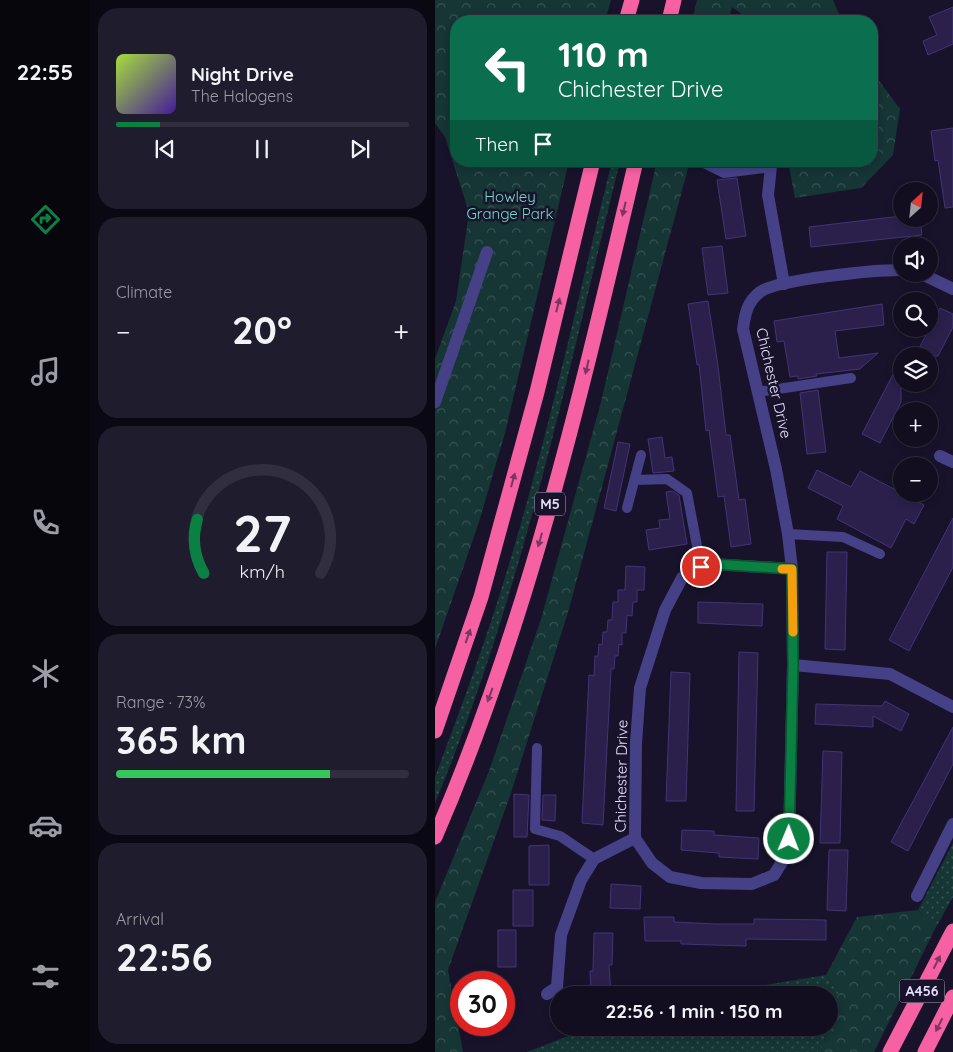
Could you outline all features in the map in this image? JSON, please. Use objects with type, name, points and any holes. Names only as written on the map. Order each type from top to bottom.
[{"type":"highway","points":[[628,15],[632,0]]},
{"type":"highway","points":[[670,15],[674,0]]},
{"type":"highway","points":[[435,731],[483,587],[537,392],[592,167]]},
{"type":"highway","name":"M5","points":[[435,837],[454,793],[521,609],[578,404],[635,167]]},
{"type":"highway","name":"A456","points":[[891,1052],[953,930]]},
{"type":"highway","name":"A456","points":[[925,1052],[953,997]]},
{"type":"street","points":[[714,167],[724,172],[763,167]]},
{"type":"street","points":[[771,167],[769,195],[784,284]]},
{"type":"street","points":[[435,402],[487,252]]},
{"type":"street","name":"Chichester Drive","points":[[792,569],[713,564],[696,568],[682,578],[665,610],[640,688],[636,743],[635,838],[652,862],[669,877],[701,883],[753,884],[774,875],[783,862],[789,839],[793,665],[792,569],[788,534],[743,329],[745,308],[761,291],[784,284],[829,276],[893,271]]},
{"type":"street","points":[[938,282],[953,289]]},
{"type":"street","points":[[941,456],[953,462]]},
{"type":"street","points":[[793,665],[890,674],[953,707]]},
{"type":"street","points":[[917,896],[953,824]]},
{"type":"street","points":[[547,994],[557,987],[561,935],[581,880],[593,859],[635,838]]},
{"type":"lane","points":[[758,392],[851,378]]},
{"type":"lane","points":[[627,508],[641,455]]},
{"type":"lane","points":[[635,480],[667,479],[687,493],[701,567]]},
{"type":"lane","points":[[788,534],[843,537],[880,554]]},
{"type":"lane","points":[[537,748],[535,829],[560,836],[593,859]]},
{"type":"green space","name":"Howley Grange Park","points":[[435,0],[611,0],[607,15],[450,15],[450,153],[445,137],[435,123]]},
{"type":"green space","points":[[697,0],[833,0],[839,15],[743,15],[732,7],[730,15],[693,15]]},
{"type":"green space","points":[[878,79],[900,109],[893,155],[861,188],[795,198],[789,167],[878,167]]},
{"type":"green space","name":"Howley Grange Park","points":[[454,167],[568,167],[505,433],[479,522],[435,649],[435,359],[456,301],[469,213]]},
{"type":"green space","points":[[611,167],[619,167],[561,405],[517,566],[493,646],[435,803],[435,777],[471,681],[519,532]]},
{"type":"green space","points":[[656,167],[688,167],[569,609],[511,793],[448,970],[450,981],[450,1036],[460,1036],[463,1052],[435,1052],[435,902],[489,771],[541,619],[601,402]]},
{"type":"green space","points":[[953,843],[953,897],[935,929],[918,910]]},
{"type":"green space","points":[[918,910],[935,929],[874,1052],[821,1052],[826,1036],[838,1036],[839,991],[838,986],[835,986],[826,975],[857,917]]},
{"type":"green space","points":[[826,975],[835,986],[759,986]]},
{"type":"green space","points":[[568,1036],[826,1036],[821,1052],[527,1052]]},
{"type":"building","points":[[953,7],[953,44],[928,55],[923,41],[937,35],[929,17]]},
{"type":"building","points":[[953,128],[953,207],[945,208],[938,160],[935,161],[931,131]]},
{"type":"building","points":[[737,178],[746,236],[726,239],[717,180]]},
{"type":"building","points":[[893,217],[893,228],[921,228],[922,235],[811,247],[809,227]]},
{"type":"building","points":[[722,246],[728,293],[708,295],[702,248]]},
{"type":"building","points":[[708,301],[726,435],[730,435],[739,500],[745,499],[751,544],[731,547],[724,496],[718,497],[709,430],[706,431],[699,364],[697,365],[688,304]]},
{"type":"building","points":[[882,304],[884,325],[835,331],[839,358],[878,353],[860,369],[816,374],[817,376],[798,379],[798,376],[790,377],[784,341],[777,342],[774,321]]},
{"type":"building","points":[[940,308],[953,314],[953,327],[938,356],[938,347],[920,347],[925,337],[938,337],[938,312]]},
{"type":"building","points":[[893,374],[893,392],[901,392],[901,402],[893,402],[893,418],[880,443],[862,434]]},
{"type":"building","points":[[818,390],[826,452],[807,454],[800,393]]},
{"type":"building","points":[[662,437],[665,458],[672,457],[674,471],[653,473],[648,439]]},
{"type":"building","points":[[618,442],[630,444],[616,511],[604,508]]},
{"type":"building","points":[[817,470],[851,487],[860,471],[893,489],[893,502],[918,502],[924,505],[914,524],[906,519],[891,548],[837,519],[843,506],[808,488]]},
{"type":"building","points":[[672,491],[679,495],[687,544],[649,550],[646,530],[660,528],[659,520],[670,519],[666,492]]},
{"type":"building","points":[[953,518],[953,567],[909,651],[889,640]]},
{"type":"building","points":[[827,552],[847,552],[845,650],[825,649]]},
{"type":"building","points":[[626,566],[645,567],[644,590],[637,590],[637,602],[633,602],[632,616],[627,615],[626,633],[622,633],[622,645],[619,644],[618,656],[615,656],[614,669],[611,669],[603,825],[582,823],[589,675],[594,676],[595,656],[598,656],[599,644],[602,645],[603,632],[607,632],[608,620],[612,620],[613,602],[618,602],[618,590],[625,590]]},
{"type":"building","points":[[698,602],[763,604],[762,626],[698,623]]},
{"type":"building","points":[[739,652],[758,653],[754,811],[736,811]]},
{"type":"building","points":[[671,672],[690,673],[686,801],[666,801]]},
{"type":"building","points":[[885,701],[909,714],[901,731],[873,716],[873,727],[815,724],[816,704],[882,706]]},
{"type":"building","points":[[953,727],[953,764],[908,851],[891,842]]},
{"type":"building","points":[[823,751],[842,752],[840,843],[820,843]]},
{"type":"building","points":[[514,794],[529,795],[527,837],[514,837]]},
{"type":"building","points":[[543,795],[556,795],[555,821],[542,820]]},
{"type":"building","points":[[682,830],[714,831],[714,835],[759,838],[758,859],[719,857],[719,853],[681,850]]},
{"type":"building","points":[[549,845],[549,885],[529,885],[529,846]]},
{"type":"building","points":[[829,850],[848,850],[846,911],[827,910]]},
{"type":"building","points":[[611,884],[641,886],[640,909],[610,908]]},
{"type":"building","points":[[513,890],[533,890],[533,926],[513,926]]},
{"type":"building","points":[[644,917],[674,917],[674,922],[716,924],[754,924],[754,919],[826,920],[826,940],[746,939],[746,946],[681,944],[681,941],[645,941]]},
{"type":"building","points":[[498,930],[516,930],[516,967],[498,967]]},
{"type":"building","points":[[594,933],[613,933],[612,965],[609,965],[610,986],[591,986],[590,971],[593,971]]},
{"type":"slow traffic","points":[[782,569],[792,569],[793,632]]},
{"type":"route","points":[[701,567],[713,564],[792,569],[793,665],[790,708],[789,839]]}]
